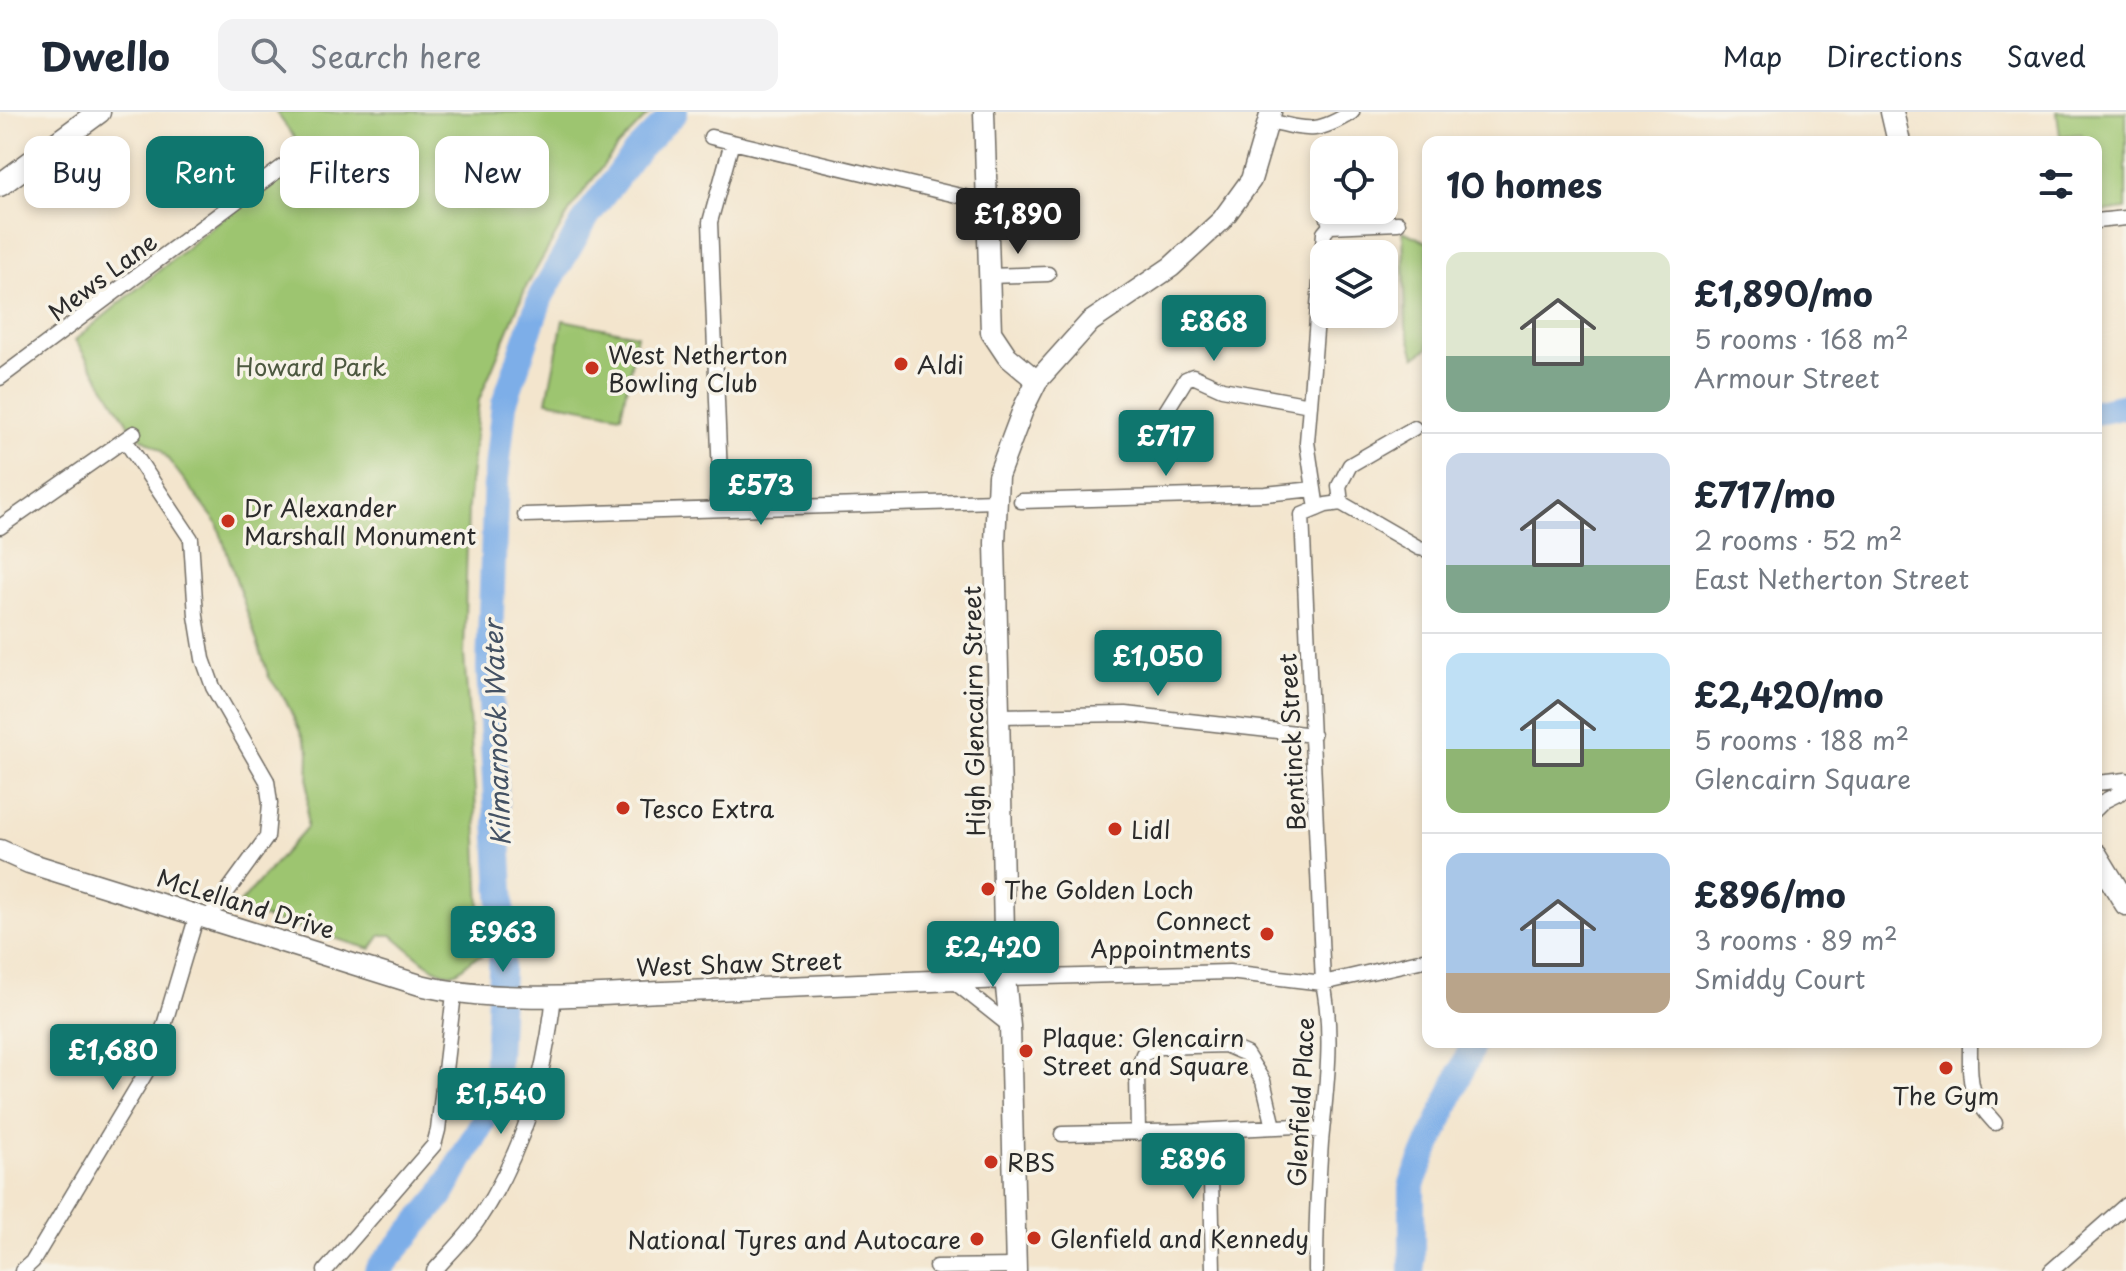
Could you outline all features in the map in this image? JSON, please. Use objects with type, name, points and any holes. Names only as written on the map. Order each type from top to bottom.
[{"type":"main road","points":[[0,185],[99,112]]},
{"type":"main road","points":[[1892,112],[1898,136]]},
{"type":"main road","points":[[2102,865],[2121,896]]},
{"type":"main road","points":[[2102,880],[2121,896]]},
{"type":"street","points":[[984,112],[991,332],[1007,356],[1037,381]]},
{"type":"street","points":[[1270,117],[1305,129],[1328,127],[1352,112]]},
{"type":"street","name":"High Glencairn Street","points":[[1016,1268],[1010,1026],[1005,978],[998,476],[1037,381],[1090,322],[1171,267],[1222,220],[1251,180],[1270,117]]},
{"type":"street","points":[[711,137],[986,202]]},
{"type":"street","points":[[716,509],[720,477],[710,222],[732,142]]},
{"type":"street","name":"Mews Lane","points":[[0,378],[280,169]]},
{"type":"street","points":[[2102,220],[2126,218]]},
{"type":"street","points":[[1375,224],[1330,226],[1324,233],[1307,442],[1317,509],[1341,503],[1422,549]]},
{"type":"street","points":[[989,276],[1048,274]]},
{"type":"street","points":[[1158,424],[1186,379],[1193,376],[1222,389],[1310,405]]},
{"type":"street","points":[[1341,503],[1339,486],[1350,465],[1414,428]]},
{"type":"street","points":[[0,527],[130,436],[191,539],[196,616],[203,659],[213,687],[267,781],[270,803],[267,837],[202,916],[154,1059],[33,1261],[22,1271]]},
{"type":"street","points":[[1021,501],[1265,494],[1314,489]]},
{"type":"street","points":[[525,515],[996,501]]},
{"type":"street","name":"Bentinck Street","points":[[1317,509],[1302,515],[1323,983]]},
{"type":"street","points":[[1000,716],[1126,714],[1313,735]]},
{"type":"street","points":[[2102,782],[2126,780]]},
{"type":"street","points":[[2102,803],[2126,790]]},
{"type":"street","name":"McLelland Drive","points":[[0,850],[29,863],[420,985],[454,994],[528,996]]},
{"type":"street","points":[[1005,978],[1229,972],[1323,983],[1422,960]]},
{"type":"street","name":"West Shaw Street","points":[[528,996],[1005,978]]},
{"type":"street","points":[[952,980],[1010,1026]]},
{"type":"street","name":"Glenfield Place","points":[[1316,1271],[1317,1197],[1329,1011],[1323,983]]},
{"type":"street","points":[[325,1271],[434,1145],[454,994]]},
{"type":"street","points":[[434,1271],[477,1222],[508,1168],[525,1126],[542,1069],[554,995]]},
{"type":"street","points":[[1138,1133],[1137,1074],[1143,1054],[1160,1047],[1225,1045],[1246,1054],[1263,1081],[1274,1127]]},
{"type":"street","points":[[1970,1048],[1973,1095],[1995,1123]]},
{"type":"street","points":[[1062,1134],[1298,1126],[1322,1132]]},
{"type":"street","points":[[1210,1131],[1213,1271]]},
{"type":"street","points":[[2051,1271],[2126,1205]]},
{"type":"street","points":[[936,1267],[1016,1268]]},
{"type":"green space","name":"Howard Park","points":[[276,112],[651,112],[618,146],[572,207],[526,287],[479,400],[468,506],[464,655],[475,791],[482,956],[474,958],[456,972],[448,973],[431,966],[392,935],[381,935],[371,949],[235,909],[307,827],[309,751],[286,701],[269,677],[217,523],[161,450],[134,433],[75,340],[235,208],[264,208],[264,184],[280,171],[280,208],[419,208],[419,136],[293,136]]},
{"type":"green space","points":[[2057,112],[2126,112],[2126,209],[2102,212],[2102,136],[2060,136]]},
{"type":"green space","points":[[1403,231],[1422,240],[1422,352],[1415,357],[1406,327]]},
{"type":"green space","name":"West Netherton Bowling Club","points":[[563,320],[637,335],[621,415],[547,401]]},
{"type":"waterway","name":"Kilmarnock Water","points":[[377,1271],[441,1196],[495,1100],[503,929],[489,668],[496,478],[504,404],[541,296],[588,215],[636,152],[675,112]]},
{"type":"waterway","points":[[2102,411],[2126,406]]},
{"type":"waterway","points":[[1412,1271],[1412,1184],[1471,1048]]},
{"type":"place","name":"Aldi","points":[[901,364]]},
{"type":"place","name":"West Netherton Bowling Club","points":[[592,368]]},
{"type":"place","name":"Dr Alexander Marshall Monument","points":[[228,521]]},
{"type":"place","name":"Tesco Extra","points":[[623,808]]},
{"type":"place","name":"Lidl","points":[[1115,829]]},
{"type":"place","name":"The Golden Loch","points":[[988,889]]},
{"type":"place","name":"Connect Appointments","points":[[1267,934]]},
{"type":"place","name":"Plaque: Glencairn Street and Square","points":[[1026,1051]]},
{"type":"place","name":"The Gym","points":[[1946,1068]]},
{"type":"place","name":"RBS","points":[[991,1162]]},
{"type":"place","name":"Glenfield and Kennedy","points":[[1034,1238]]},
{"type":"place","name":"National Tyres and Autocare","points":[[977,1239]]}]
